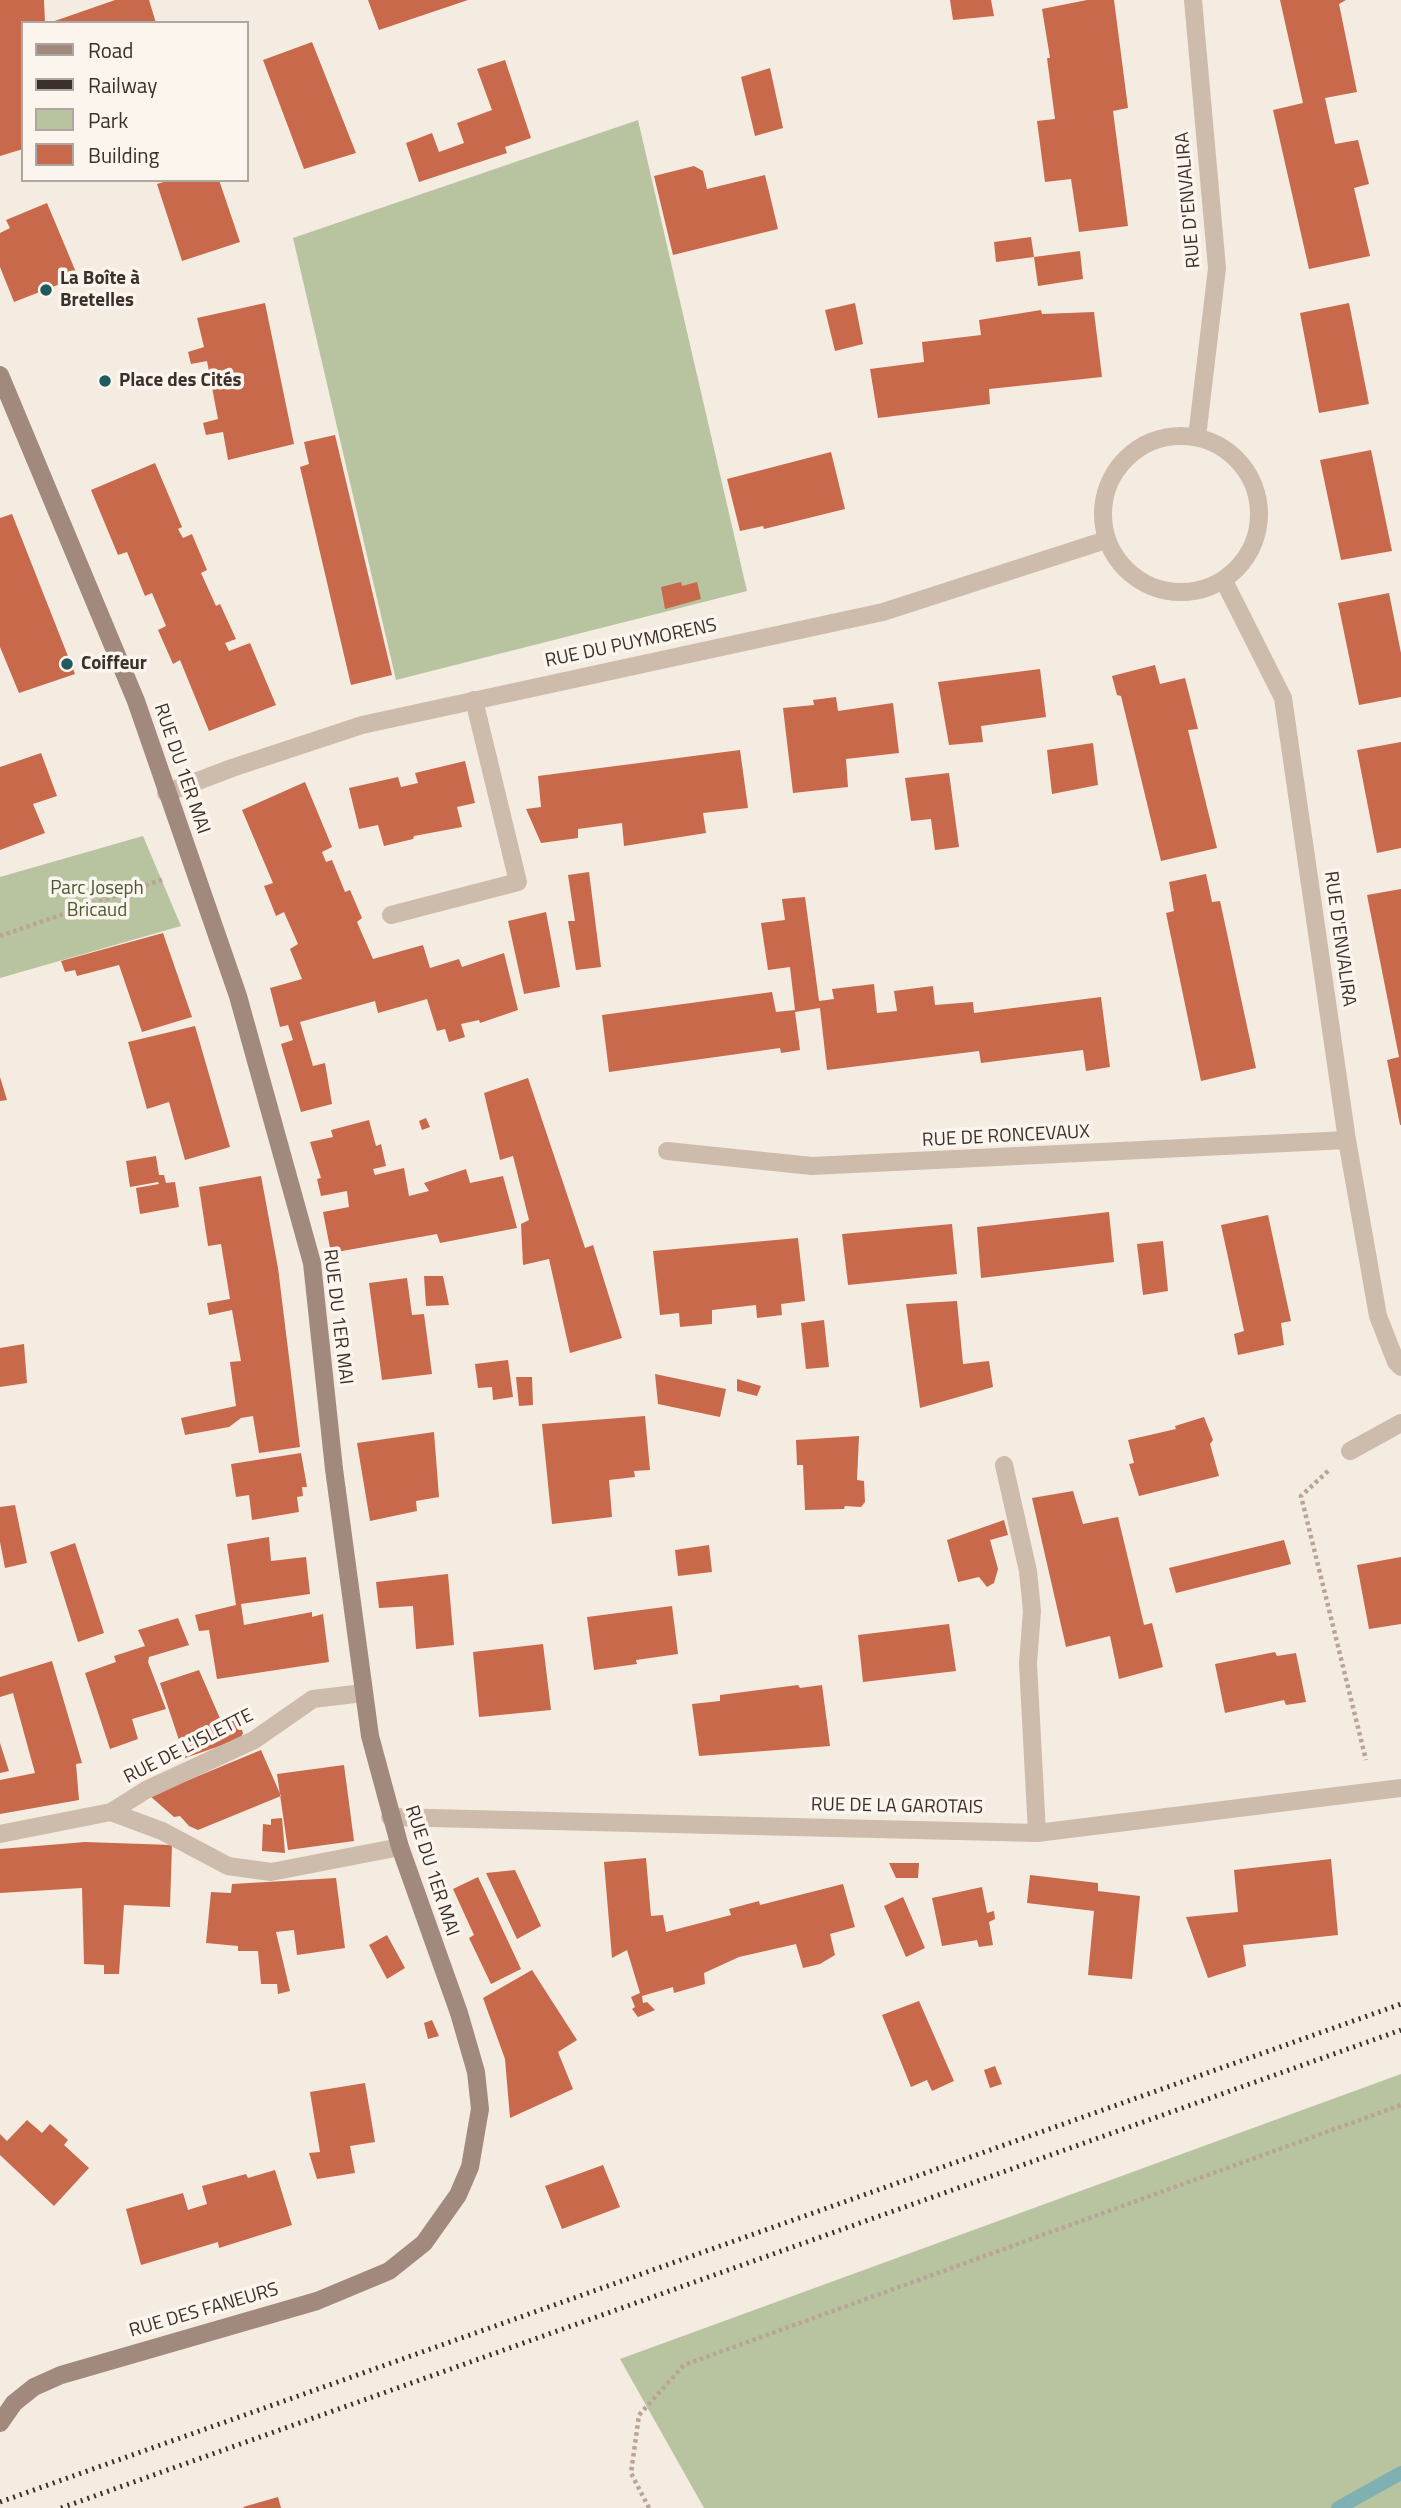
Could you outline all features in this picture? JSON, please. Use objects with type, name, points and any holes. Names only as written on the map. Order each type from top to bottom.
[{"type":"street","name":"RUE D'ENVALIRA","points":[[1193,0],[1217,268],[1197,437]]},
{"type":"street","name":"RUE DU 1ER MAI","points":[[0,375],[136,701],[238,996],[312,1264],[370,1736],[390,1817],[459,2013],[476,2072],[480,2109],[470,2166],[458,2195],[424,2243]]},
{"type":"street","points":[[1174,436],[1197,437],[1222,447],[1242,464],[1255,488],[1260,513],[1255,540],[1243,562],[1223,581],[1202,590],[1178,593],[1155,589],[1134,578],[1117,561],[1107,540],[1102,517],[1105,494],[1114,472],[1130,454],[1151,442],[1174,436]]},
{"type":"street","name":"RUE DU PUYMORENS","points":[[166,793],[362,725],[883,612],[1107,540]]},
{"type":"street","name":"RUE D'ENVALIRA","points":[[1223,581],[1283,698],[1346,1140],[1378,1316],[1396,1362],[1401,1367]]},
{"type":"street","points":[[391,915],[518,882],[474,700]]},
{"type":"street","name":"RUE DE RONCEVAUX","points":[[667,1151],[812,1166],[1346,1140]]},
{"type":"street","points":[[1350,1451],[1401,1423]]},
{"type":"street","points":[[1004,1465],[1028,1571],[1032,1611],[1028,1663],[1037,1833]]},
{"type":"street","name":"RUE DE L'ISLETTE","points":[[0,1834],[111,1812],[146,1790],[254,1740],[313,1699],[363,1693]]},
{"type":"street","name":"RUE DE LA GAROTAIS","points":[[390,1817],[1037,1833],[1401,1788]]},
{"type":"street","name":"RUE DE L'ISLETTE","points":[[111,1812],[162,1831],[228,1866],[271,1872],[400,1847]]},
{"type":"street","name":"RUE DES FANEURS","points":[[0,2423],[14,2403],[34,2387],[61,2375],[317,2301],[389,2272],[424,2243]]},
{"type":"path","points":[[0,936],[194,869]]},
{"type":"path","points":[[1350,1451],[1301,1496],[1374,1792]]},
{"type":"path","points":[[649,2508],[631,2473],[639,2415],[684,2365],[1401,2105]]},
{"type":"green space","points":[[638,120],[747,591],[396,680],[293,238]]},
{"type":"green space","name":"Parc Joseph Bricaud","points":[[143,836],[181,926],[0,978],[0,877]]},
{"type":"green space","points":[[1401,2074],[1401,2508],[704,2508],[620,2359]]},
{"type":"building","points":[[0,0],[44,0],[45,21],[21,21],[21,150],[0,156]]},
{"type":"building","points":[[115,0],[149,0],[155,21],[55,21]]},
{"type":"building","points":[[368,0],[468,0],[379,30]]},
{"type":"building","points":[[950,0],[991,0],[994,16],[953,20]]},
{"type":"building","points":[[1087,0],[1114,0],[1128,108],[1113,111],[1128,226],[1079,232],[1071,179],[1045,182],[1037,121],[1055,119],[1047,58],[1050,58],[1042,9]]},
{"type":"building","points":[[1280,0],[1346,0],[1339,4],[1357,92],[1325,98],[1335,144],[1358,140],[1369,184],[1354,188],[1370,256],[1309,269],[1273,110],[1303,103]]},
{"type":"building","points":[[312,42],[356,153],[304,169],[263,60]]},
{"type":"building","points":[[505,60],[531,138],[505,147],[507,153],[419,182],[406,143],[432,133],[439,152],[464,143],[457,123],[492,110],[477,69]]},
{"type":"building","points":[[770,68],[783,128],[755,136],[741,77]]},
{"type":"building","points":[[694,166],[703,171],[707,189],[765,175],[778,229],[673,255],[654,176]]},
{"type":"building","points":[[220,182],[240,242],[182,261],[157,184]]},
{"type":"building","points":[[47,203],[78,277],[14,302],[0,267],[0,233],[10,228],[6,220]]},
{"type":"building","points":[[1031,237],[1034,257],[996,262],[994,242]]},
{"type":"building","points":[[1080,251],[1083,279],[1038,286],[1034,257]]},
{"type":"building","points":[[265,303],[294,444],[228,460],[223,432],[206,435],[203,423],[218,419],[207,361],[191,364],[188,352],[204,347],[197,318]]},
{"type":"building","points":[[855,303],[863,344],[835,351],[825,310]]},
{"type":"building","points":[[1349,303],[1369,404],[1319,413],[1300,313]]},
{"type":"building","points":[[1041,310],[1042,314],[1094,312],[1102,377],[989,389],[990,404],[878,418],[870,369],[924,362],[922,342],[981,335],[979,320]]},
{"type":"building","points":[[335,435],[392,675],[351,685],[300,467],[309,464],[304,442]]},
{"type":"building","points":[[1371,450],[1392,551],[1341,560],[1320,460]]},
{"type":"building","points":[[831,452],[845,509],[764,529],[763,526],[740,531],[727,479]]},
{"type":"building","points":[[155,463],[182,527],[178,529],[183,538],[192,534],[207,570],[201,573],[216,606],[220,604],[236,639],[225,643],[229,651],[250,643],[276,705],[209,731],[180,660],[173,664],[158,630],[166,626],[152,593],[145,596],[127,552],[118,555],[91,490]]},
{"type":"building","points":[[12,514],[75,674],[19,693],[0,647],[0,518]]},
{"type":"building","points":[[681,582],[682,586],[697,582],[701,599],[665,609],[661,587]]},
{"type":"building","points":[[1389,593],[1401,653],[1401,697],[1359,705],[1338,603]]},
{"type":"building","points":[[1155,665],[1160,684],[1185,678],[1198,729],[1188,730],[1217,848],[1161,861],[1121,696],[1117,695],[1112,676]]},
{"type":"building","points":[[1040,669],[1046,717],[981,726],[983,742],[949,745],[938,682]]},
{"type":"building","points":[[836,697],[838,711],[893,703],[899,753],[846,759],[848,787],[793,793],[783,708],[814,705],[813,700]]},
{"type":"building","points":[[1401,742],[1401,848],[1377,853],[1357,750]]},
{"type":"building","points":[[1093,743],[1098,785],[1052,794],[1047,750]]},
{"type":"building","points":[[740,750],[748,808],[703,813],[706,833],[624,846],[622,823],[578,829],[578,838],[541,843],[526,809],[541,807],[538,776]]},
{"type":"building","points":[[41,753],[57,796],[33,804],[45,833],[0,850],[0,767]]},
{"type":"building","points":[[465,761],[475,803],[457,807],[462,827],[414,836],[413,839],[384,846],[378,825],[359,829],[349,788],[398,777],[401,787],[418,783],[415,773]]},
{"type":"building","points":[[949,773],[959,847],[935,850],[931,819],[911,821],[905,778]]},
{"type":"building","points":[[305,782],[332,847],[322,852],[326,862],[332,860],[345,892],[350,890],[362,918],[357,922],[373,959],[423,945],[430,968],[459,959],[462,967],[504,953],[518,1010],[480,1023],[479,1020],[461,1024],[465,1037],[449,1042],[445,1029],[437,1031],[427,999],[378,1013],[375,1001],[300,1022],[313,1066],[325,1063],[332,1104],[301,1112],[281,1044],[293,1040],[288,1025],[280,1027],[270,988],[302,979],[290,949],[298,944],[284,912],[276,916],[264,886],[273,883],[242,810]]},
{"type":"building","points":[[589,872],[601,967],[576,970],[568,921],[575,921],[568,875]]},
{"type":"building","points":[[1206,874],[1212,902],[1220,901],[1256,1068],[1201,1081],[1166,913],[1174,911],[1169,882]]},
{"type":"building","points":[[1401,889],[1400,1125],[1387,1060],[1399,1057],[1367,895]]},
{"type":"building","points":[[805,897],[819,1001],[834,999],[832,989],[874,984],[877,1013],[897,1011],[894,991],[933,986],[935,1005],[973,1002],[974,1013],[1101,997],[1110,1067],[1086,1071],[1083,1050],[981,1063],[979,1051],[827,1070],[820,1008],[795,1012],[800,1050],[781,1053],[780,1048],[609,1072],[602,1015],[772,992],[776,1012],[795,1010],[790,967],[768,970],[761,923],[785,920],[782,899]]},
{"type":"building","points":[[546,912],[560,987],[524,994],[508,921]]},
{"type":"building","points":[[163,933],[192,1017],[142,1032],[119,965],[77,976],[75,970],[65,972],[61,961]]},
{"type":"building","points":[[195,1026],[230,1147],[185,1160],[169,1102],[147,1109],[128,1042]]},
{"type":"building","points":[[0,1077],[7,1100],[0,1101]]},
{"type":"building","points":[[528,1078],[585,1248],[593,1245],[622,1338],[570,1353],[549,1259],[523,1265],[521,1224],[529,1220],[513,1156],[500,1160],[484,1093]]},
{"type":"building","points":[[426,1118],[430,1127],[422,1130],[419,1121]]},
{"type":"building","points":[[369,1120],[376,1146],[381,1144],[386,1166],[373,1169],[375,1175],[404,1168],[409,1196],[429,1191],[424,1183],[466,1169],[470,1183],[503,1176],[517,1228],[440,1243],[437,1234],[331,1253],[323,1212],[349,1207],[347,1191],[321,1196],[317,1179],[321,1178],[310,1142],[333,1137],[331,1130]]},
{"type":"building","points":[[156,1156],[159,1175],[164,1175],[166,1183],[175,1182],[179,1207],[140,1214],[136,1188],[159,1184],[130,1187],[126,1161]]},
{"type":"building","points":[[261,1176],[278,1268],[300,1447],[259,1453],[253,1416],[241,1418],[229,1427],[185,1435],[181,1418],[236,1406],[230,1362],[241,1361],[232,1310],[209,1315],[207,1303],[230,1299],[221,1244],[208,1246],[199,1187]]},
{"type":"building","points":[[1109,1212],[1114,1262],[981,1278],[977,1227]]},
{"type":"building","points":[[1268,1215],[1291,1321],[1281,1323],[1284,1345],[1238,1355],[1234,1334],[1244,1331],[1221,1225]]},
{"type":"building","points":[[952,1224],[957,1274],[848,1285],[842,1234]]},
{"type":"building","points":[[798,1238],[805,1301],[781,1304],[782,1315],[757,1318],[756,1305],[712,1310],[712,1324],[680,1327],[679,1313],[660,1315],[653,1251]]},
{"type":"building","points":[[1163,1241],[1168,1291],[1143,1295],[1137,1244]]},
{"type":"building","points":[[424,1276],[443,1276],[449,1305],[426,1306]]},
{"type":"building","points":[[407,1278],[412,1315],[424,1314],[432,1374],[382,1380],[369,1283]]},
{"type":"building","points":[[957,1301],[963,1364],[989,1361],[993,1387],[920,1408],[906,1304]]},
{"type":"building","points":[[824,1320],[829,1367],[806,1369],[801,1323]]},
{"type":"building","points":[[24,1344],[27,1383],[0,1387],[0,1348]]},
{"type":"building","points":[[508,1360],[513,1397],[493,1400],[492,1387],[478,1388],[475,1364]]},
{"type":"building","points":[[655,1374],[726,1389],[720,1417],[658,1404]]},
{"type":"building","points":[[516,1377],[532,1377],[533,1405],[519,1406]]},
{"type":"building","points":[[737,1379],[761,1386],[757,1396],[737,1391]]},
{"type":"building","points":[[645,1416],[650,1470],[634,1471],[635,1477],[609,1480],[612,1517],[552,1524],[542,1424]]},
{"type":"building","points":[[1204,1417],[1213,1440],[1210,1444],[1219,1476],[1139,1496],[1129,1464],[1134,1463],[1128,1440],[1176,1429],[1175,1426]]},
{"type":"building","points":[[434,1432],[439,1497],[416,1501],[417,1511],[370,1521],[357,1443]]},
{"type":"building","points":[[859,1436],[857,1480],[864,1481],[865,1502],[861,1507],[805,1510],[803,1465],[797,1465],[796,1440]]},
{"type":"building","points":[[301,1453],[307,1487],[302,1487],[303,1496],[297,1497],[299,1512],[252,1520],[249,1495],[236,1497],[231,1464]]},
{"type":"building","points":[[1073,1491],[1083,1524],[1118,1517],[1144,1625],[1152,1623],[1163,1667],[1119,1679],[1110,1636],[1066,1647],[1032,1498]]},
{"type":"building","points":[[15,1505],[27,1563],[5,1568],[0,1542],[0,1507]]},
{"type":"building","points":[[1004,1520],[1008,1535],[990,1540],[998,1569],[994,1583],[987,1587],[979,1577],[958,1582],[947,1540]]},
{"type":"building","points":[[269,1537],[271,1561],[306,1557],[310,1594],[241,1604],[244,1625],[312,1612],[312,1617],[323,1614],[329,1662],[217,1679],[209,1630],[199,1631],[195,1615],[236,1605],[227,1544]]},
{"type":"building","points":[[1284,1540],[1291,1564],[1176,1593],[1169,1568]]},
{"type":"building","points":[[75,1543],[104,1633],[78,1642],[50,1552]]},
{"type":"building","points":[[709,1545],[712,1572],[678,1576],[675,1550]]},
{"type":"building","points":[[1401,1557],[1401,1624],[1369,1629],[1357,1565]]},
{"type":"building","points":[[448,1574],[454,1645],[416,1649],[413,1606],[379,1608],[376,1582]]},
{"type":"building","points":[[672,1606],[678,1654],[636,1660],[637,1664],[594,1670],[587,1617]]},
{"type":"building","points":[[178,1618],[189,1645],[149,1657],[148,1662],[166,1709],[132,1719],[138,1739],[110,1749],[85,1673],[116,1662],[114,1656],[145,1646],[138,1630]]},
{"type":"building","points":[[949,1624],[956,1671],[863,1682],[858,1635]]},
{"type":"building","points":[[543,1644],[551,1710],[479,1717],[473,1652]]},
{"type":"building","points":[[1275,1652],[1277,1656],[1296,1653],[1306,1702],[1286,1705],[1284,1700],[1225,1713],[1215,1664]]},
{"type":"building","points":[[52,1661],[82,1763],[76,1764],[79,1800],[0,1814],[0,1780],[35,1773],[13,1693],[0,1697],[0,1677]]},
{"type":"building","points":[[199,1670],[222,1723],[238,1718],[243,1733],[240,1739],[185,1758],[160,1683]]},
{"type":"building","points":[[798,1685],[800,1688],[822,1685],[830,1746],[699,1756],[692,1704],[720,1701],[720,1695]]},
{"type":"building","points":[[0,1743],[9,1771],[0,1773]]},
{"type":"building","points":[[261,1750],[281,1796],[198,1830],[189,1826],[180,1816],[174,1817],[150,1796]]},
{"type":"building","points":[[344,1765],[354,1841],[288,1850],[277,1774]]},
{"type":"building","points":[[282,1818],[285,1853],[262,1851],[263,1824],[271,1825],[271,1819]]},
{"type":"building","points":[[85,1842],[172,1845],[170,1907],[124,1905],[119,1974],[104,1974],[104,1965],[84,1964],[82,1888],[0,1893],[0,1849]]},
{"type":"building","points":[[646,1858],[651,1916],[663,1915],[666,1932],[731,1915],[729,1909],[759,1901],[760,1905],[843,1884],[855,1927],[830,1934],[835,1955],[820,1964],[803,1968],[796,1944],[739,1957],[704,1973],[705,1984],[674,1993],[673,1987],[642,1996],[643,2003],[647,2002],[655,2010],[638,2017],[632,2009],[635,2007],[631,1997],[640,1993],[627,1950],[612,1958],[604,1862]]},
{"type":"building","points":[[1331,1859],[1338,1935],[1243,1945],[1246,1966],[1208,1978],[1186,1917],[1238,1912],[1234,1870]]},
{"type":"building","points":[[889,1863],[919,1863],[918,1878],[896,1878]]},
{"type":"building","points":[[515,1870],[541,1926],[517,1939],[486,1873]]},
{"type":"building","points":[[1030,1875],[1098,1883],[1098,1891],[1140,1896],[1132,1979],[1088,1975],[1094,1911],[1027,1903]]},
{"type":"building","points":[[478,1877],[521,1969],[491,1984],[469,1938],[474,1935],[453,1889]]},
{"type":"building","points":[[336,1878],[345,1948],[297,1955],[294,1930],[276,1932],[290,1991],[278,1994],[277,1984],[261,1984],[258,1951],[238,1951],[238,1946],[206,1943],[211,1892],[231,1893],[232,1884]]},
{"type":"building","points":[[982,1887],[987,1913],[994,1911],[995,1919],[989,1922],[993,1945],[979,1947],[977,1940],[942,1946],[932,1898]]},
{"type":"building","points":[[903,1897],[925,1948],[906,1957],[884,1906]]},
{"type":"building","points":[[387,1935],[405,1968],[387,1979],[369,1945]]},
{"type":"building","points":[[532,1970],[577,2040],[558,2052],[573,2089],[510,2118],[505,2059],[483,1998]]},
{"type":"building","points":[[919,2001],[954,2081],[932,2091],[927,2080],[911,2087],[882,2015]]},
{"type":"building","points":[[432,2020],[439,2036],[428,2039],[424,2023]]},
{"type":"building","points":[[995,2066],[1002,2084],[990,2088],[984,2070]]},
{"type":"building","points":[[365,2083],[375,2142],[350,2146],[355,2173],[317,2179],[309,2153],[320,2152],[310,2092]]},
{"type":"building","points":[[27,2120],[42,2133],[50,2124],[68,2140],[64,2145],[89,2168],[54,2206],[0,2155],[0,2134],[7,2141]]},
{"type":"building","points":[[603,2165],[620,2207],[562,2229],[545,2186]]},
{"type":"building","points":[[275,2170],[292,2225],[219,2248],[218,2242],[141,2265],[126,2209],[183,2193],[188,2210],[207,2204],[202,2186],[246,2174],[248,2178]]},
{"type":"building","points":[[278,2497],[281,2508],[243,2507]]},
{"type":"waterway","points":[[1338,2508],[1401,2473]]},
{"type":"railway","points":[[0,2502],[1401,2004]]},
{"type":"railway","points":[[61,2508],[1401,2030]]},
{"type":"place","name":"La Boîte à Bretelles","points":[[46,290]]},
{"type":"place","name":"Place des Cités","points":[[105,381]]},
{"type":"place","name":"Coiffeur","points":[[67,664]]}]
